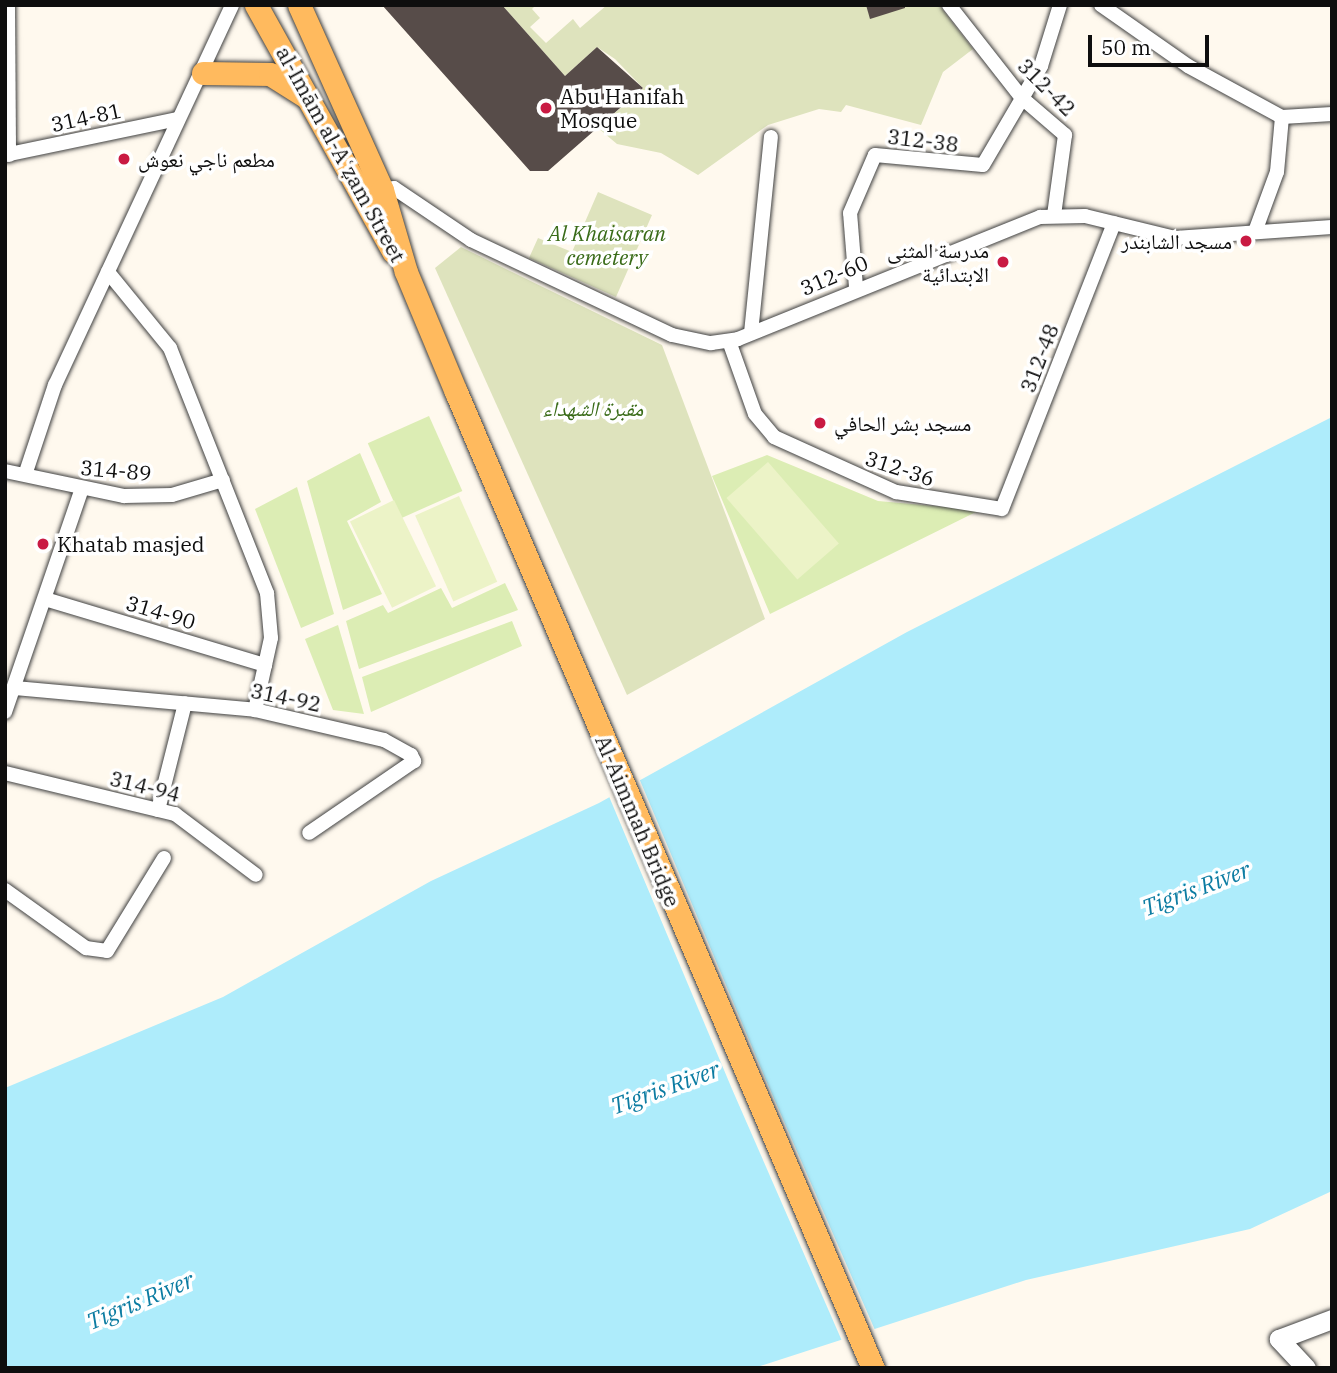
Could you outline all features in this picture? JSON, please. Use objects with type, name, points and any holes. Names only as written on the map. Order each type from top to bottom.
[{"type":"main road","name":"al-Imām al-Aʿẓam Street","points":[[256,5],[316,104],[363,202],[407,273]]},
{"type":"main road","name":"al-Imām al-Aʿẓam Street","points":[[299,5],[382,190],[407,273]]},
{"type":"main road","points":[[203,73],[270,74],[316,104]]},
{"type":"main road","name":"Al-Aimmah Bridge","points":[[407,273],[873,1368]]},
{"type":"street","points":[[7,155],[8,5]]},
{"type":"street","points":[[26,472],[55,384],[177,118],[203,73],[232,5]]},
{"type":"street","name":"312-42","points":[[949,5],[1022,98],[1065,135],[1054,215]]},
{"type":"street","points":[[1022,98],[1041,66],[1060,5]]},
{"type":"street","points":[[1101,5],[1188,66],[1282,117],[1332,114]]},
{"type":"street","name":"312-38","points":[[856,288],[850,213],[875,155],[983,165],[1022,98]]},
{"type":"street","points":[[1256,229],[1277,172],[1282,117]]},
{"type":"street","name":"314-81","points":[[7,155],[177,118]]},
{"type":"street","points":[[751,333],[771,136]]},
{"type":"street","name":"312-60","points":[[382,190],[394,188],[471,240],[672,335],[729,341],[1012,225],[1054,215],[1114,223],[1175,238],[1256,229],[1332,227]]},
{"type":"street","name":"312-48","points":[[1002,509],[1114,223]]},
{"type":"street","points":[[108,272],[170,348],[267,593],[271,638],[255,710]]},
{"type":"street","name":"312-36","points":[[729,341],[755,414],[774,437],[884,488],[1002,509]]},
{"type":"street","name":"314-89","points":[[5,471],[26,472],[81,491],[172,495],[223,480]]},
{"type":"street","points":[[5,712],[81,491]]},
{"type":"street","name":"314-90","points":[[45,599],[265,665]]},
{"type":"street","name":"314-92","points":[[15,688],[255,710],[384,740],[414,761],[309,834]]},
{"type":"street","points":[[158,810],[185,703]]},
{"type":"street","name":"314-94","points":[[5,773],[186,818],[256,875]]},
{"type":"street","points":[[5,890],[86,948],[107,951],[164,858]]},
{"type":"street","points":[[1306,1368],[1279,1339],[1332,1319]]},
{"type":"green space","name":"Al Khaisaran cemetery","points":[[502,5],[536,5],[532,9],[540,18],[530,27],[546,43],[573,19],[580,28],[607,5],[939,5],[973,49],[943,72],[921,125],[846,105],[841,112],[819,109],[768,125],[698,175],[661,153],[617,144],[598,128],[643,88],[615,59],[597,47],[565,76]]},
{"type":"green space","name":"Al Khaisaran cemetery","points":[[598,192],[652,215],[616,297],[529,258],[538,238],[572,252]]},
{"type":"green space","name":"مقبرة الشهداء","points":[[461,247],[662,345],[765,619],[627,695],[435,268]]},
{"type":"green space","points":[[429,416],[462,491],[401,518],[368,443]]},
{"type":"green space","points":[[360,453],[381,502],[347,521],[382,594],[343,610],[307,481]]},
{"type":"green space","points":[[767,455],[878,501],[980,510],[770,614],[712,476]]},
{"type":"green space","points":[[768,462],[839,544],[797,580],[726,498]]},
{"type":"green space","points":[[297,487],[334,614],[301,628],[255,509]]},
{"type":"green space","points":[[459,496],[497,582],[453,601],[415,516]]},
{"type":"green space","points":[[394,500],[436,586],[392,608],[350,521]]},
{"type":"green space","points":[[505,583],[518,610],[359,669],[346,621],[383,605],[388,613],[441,588],[452,608]]},
{"type":"green space","points":[[512,621],[522,646],[371,712],[362,677]]},
{"type":"green space","points":[[338,625],[364,714],[333,710],[305,639]]},
{"type":"water","name":"Tigris River","points":[[1332,417],[1332,1191],[1250,1229],[1026,1280],[754,1368],[5,1368],[5,1088],[223,997],[431,881],[599,803],[907,632]]},
{"type":"pier","points":[[639,778],[875,1330],[842,1341],[732,1089],[608,794]]},
{"type":"building","name":"Abu Hanifah Mosque","points":[[382,5],[502,5],[565,76],[597,47],[643,88],[548,171],[530,171]]},
{"type":"building","points":[[866,5],[905,5],[905,8],[870,19]]},
{"type":"place","name":"Abu Hanifah Mosque","points":[[546,108]]},
{"type":"place","name":"مطعم ناجي نعوش","points":[[124,159]]},
{"type":"place","name":"مسجد الشابندر","points":[[1246,241]]},
{"type":"place","name":"مدرسة المثنى الابتدائية","points":[[1003,262]]},
{"type":"place","name":"مسجد بشر الحافي","points":[[820,423]]},
{"type":"place","name":"Khatab masjed","points":[[43,544]]}]
